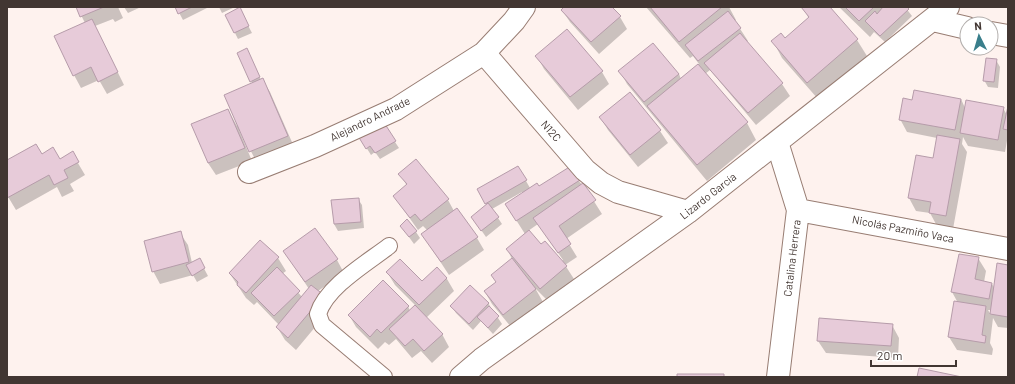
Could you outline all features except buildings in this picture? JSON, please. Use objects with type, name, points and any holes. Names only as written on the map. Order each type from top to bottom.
[{"type":"street","points":[[484,53],[514,21],[524,7]]},
{"type":"street","points":[[941,14],[959,24]]},
{"type":"street","name":"Lizardo García","points":[[461,377],[482,359],[688,212],[941,14]]},
{"type":"street","name":"Alejandro Andrade","points":[[249,172],[315,146],[396,109],[484,53]]},
{"type":"street","name":"N12C","points":[[484,53],[585,170],[601,183],[618,192],[688,212]]},
{"type":"street","name":"Catalina Herrera","points":[[777,142],[798,210],[778,377]]},
{"type":"street","name":"Nicolás Pazmiño Vaca","points":[[798,210],[1008,249]]},
{"type":"lane","points":[[384,377],[322,325],[318,314],[321,304],[342,282],[389,246]]}]
